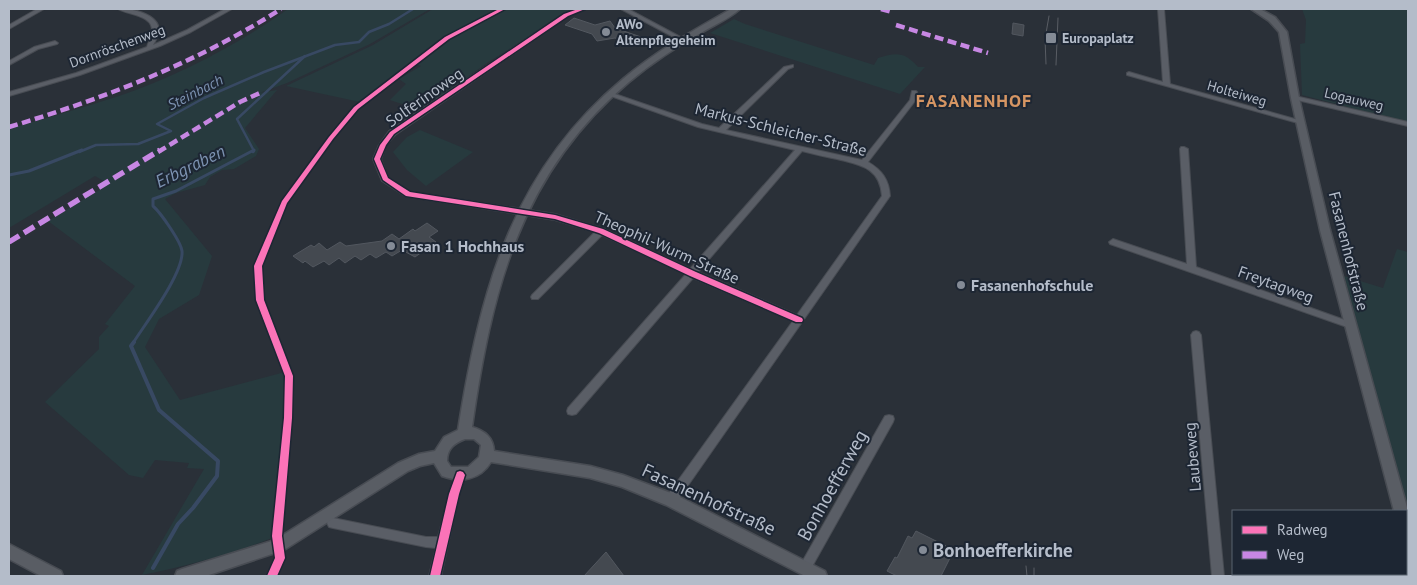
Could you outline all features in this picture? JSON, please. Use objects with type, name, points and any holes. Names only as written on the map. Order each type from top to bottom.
[{"type":"street","points":[[9,27],[42,9]]},
{"type":"street","points":[[121,9],[152,20],[156,26],[155,38],[149,46]]},
{"type":"street","name":"Dornröschenweg","points":[[9,94],[78,74],[173,38],[229,9]]},
{"type":"street","name":"Solferinoweg","points":[[522,212],[408,194],[385,180],[377,159],[383,145],[392,133],[566,16],[582,9]]},
{"type":"street","points":[[624,9],[683,40]]},
{"type":"street","points":[[464,434],[485,313],[497,272],[522,212],[548,168],[576,129],[610,94],[654,59],[736,9]]},
{"type":"street","points":[[1161,9],[1166,85]]},
{"type":"street","name":"Fasanenhofstraße","points":[[1255,9],[1272,19],[1282,32],[1294,98],[1350,325],[1402,510]]},
{"type":"street","points":[[9,63],[36,48],[55,44]]},
{"type":"street","points":[[720,131],[786,68],[791,66]]},
{"type":"street","name":"Holteiweg","points":[[1129,74],[1300,122]]},
{"type":"street","points":[[864,163],[914,100],[914,92]]},
{"type":"street","name":"Markus-Schleicher-Straße","points":[[610,94],[669,116],[720,131],[864,163],[876,170],[886,186],[886,196],[672,500]]},
{"type":"street","name":"Logauweg","points":[[1294,98],[1408,124]]},
{"type":"street","points":[[572,411],[800,149]]},
{"type":"street","points":[[1184,149],[1192,269]]},
{"type":"street","name":"Theophil-Wurm-Straße","points":[[522,212],[555,217],[601,231],[692,274],[799,320]]},
{"type":"street","points":[[534,297],[601,231]]},
{"type":"street","name":"Freytagweg","points":[[1113,242],[1350,325]]},
{"type":"street","name":"Laubeweg","points":[[1196,335],[1218,576]]},
{"type":"street","name":"Bonhoefferweg","points":[[805,568],[889,418]]},
{"type":"street","points":[[472,433],[483,438],[487,444],[487,456],[477,469],[460,475],[447,472],[442,468],[440,456],[445,444],[457,436],[472,433]]},
{"type":"street","points":[[182,576],[249,556],[278,545],[395,471],[414,462],[440,456]]},
{"type":"street","name":"Fasanenhofstraße","points":[[487,456],[590,472],[623,481],[672,500],[820,576]]},
{"type":"street","points":[[435,576],[460,475]]},
{"type":"street","points":[[333,523],[418,541],[442,543]]},
{"type":"street","points":[[9,551],[56,576]]},
{"type":"green space","points":[[288,9],[430,9],[370,44],[287,83],[260,93],[277,90],[245,128],[259,149],[256,156],[234,169],[222,170],[210,177],[205,185],[176,193],[165,199],[212,256],[199,295],[159,319],[145,347],[180,400],[285,372],[284,419],[272,538],[208,560],[142,575],[204,469],[187,468],[189,463],[155,460],[143,478],[129,475],[45,402],[99,349],[99,337],[109,326],[105,324],[135,286],[48,221],[109,184],[95,176],[9,228],[9,129],[119,96],[163,79],[228,47]],"holes":[[[258,94],[244,101],[243,99]]]},
{"type":"green space","points":[[433,9],[575,9],[490,61],[420,110],[390,100],[406,84],[399,79],[421,66],[411,62],[360,102],[286,86],[373,45]]},
{"type":"green space","points":[[1302,9],[1408,9],[1408,123],[1302,95],[1300,44],[1305,43],[1306,20]]},
{"type":"green space","points":[[734,19],[874,65],[878,58],[896,54],[909,58],[918,67],[925,67],[900,94],[710,33]]},
{"type":"green space","points":[[420,130],[473,152],[426,186],[407,170],[393,152],[407,137]]},
{"type":"green space","points":[[1397,249],[1408,252],[1408,517],[1344,276],[1383,288]]},
{"type":"building","name":"AWo Altenpflegeheim","points":[[574,18],[595,25],[610,21],[615,28],[644,38],[636,45],[615,38],[597,41],[592,34],[565,25]]},
{"type":"building","points":[[1013,23],[1024,25],[1023,36],[1012,34]]},
{"type":"building","name":"Fasan 1 Hochhaus","points":[[427,223],[438,231],[429,237],[436,242],[415,257],[402,250],[392,256],[386,252],[376,258],[370,254],[361,260],[355,256],[345,263],[339,258],[329,265],[324,261],[313,267],[293,256],[311,245],[314,247],[319,243],[327,250],[340,242],[346,246],[382,241],[392,234],[399,239],[413,229],[415,231]]},
{"type":"building","name":"Bonhoefferkirche","points":[[916,531],[946,546],[943,554],[950,558],[941,576],[897,576],[887,571],[895,557],[897,558],[908,536],[912,538]]},
{"type":"building","points":[[606,552],[624,576],[584,576]]},
{"type":"waterway","name":"Steinbach","points":[[304,57],[335,45],[359,42],[369,32],[389,24],[413,9]]},
{"type":"waterway","name":"Steinbach","points":[[79,152],[96,145],[138,144],[171,131],[157,124],[204,98],[304,57]]},
{"type":"waterway","name":"Erbgraben","points":[[254,150],[237,119],[304,57]]},
{"type":"waterway","name":"Steinbach","points":[[9,175],[29,171],[82,150]]},
{"type":"waterway","name":"Erbgraben","points":[[133,343],[171,285],[181,260],[181,247],[170,228],[153,206],[153,199],[176,191],[254,150]]},
{"type":"waterway","name":"Erbgraben","points":[[134,342],[131,346],[159,410],[218,461],[217,476],[193,508],[178,524],[153,568]]},
{"type":"tram line","points":[[1046,64],[1045,39],[1049,16]]},
{"type":"tram line","points":[[1056,65],[1058,18]]},
{"type":"tram line","points":[[1026,566],[1027,576]]},
{"type":"tram line","points":[[1034,568],[1034,576]]},
{"type":"marked path","points":[[9,127],[80,105],[184,64],[249,29],[281,9]]},
{"type":"marked path","points":[[881,9],[892,12]]},
{"type":"marked path","points":[[896,25],[988,53]]},
{"type":"marked path","points":[[9,242],[240,102],[262,92]]},
{"type":"cycle path","points":[[272,576],[280,558],[277,536],[288,418],[289,376],[260,300],[258,266],[284,203],[331,138],[356,108],[447,38],[502,9]]},
{"type":"cycle path","points":[[582,9],[566,15],[392,133],[383,145],[377,159],[385,179],[408,194],[555,217],[601,231],[693,274],[799,320]]},
{"type":"cycle path","points":[[435,576],[460,475]]},
{"type":"place","name":"AWo Altenpflegeheim","points":[[606,32]]},
{"type":"place","name":"Europaplatz","points":[[1051,38]]},
{"type":"place","name":"Fasan 1 Hochhaus","points":[[391,246]]},
{"type":"place","name":"Fasanenhofschule","points":[[961,285]]},
{"type":"place","name":"Bonhoefferkirche","points":[[923,550]]},
{"type":"district","name":"FASANENHOF","points":[[974,100]]}]
